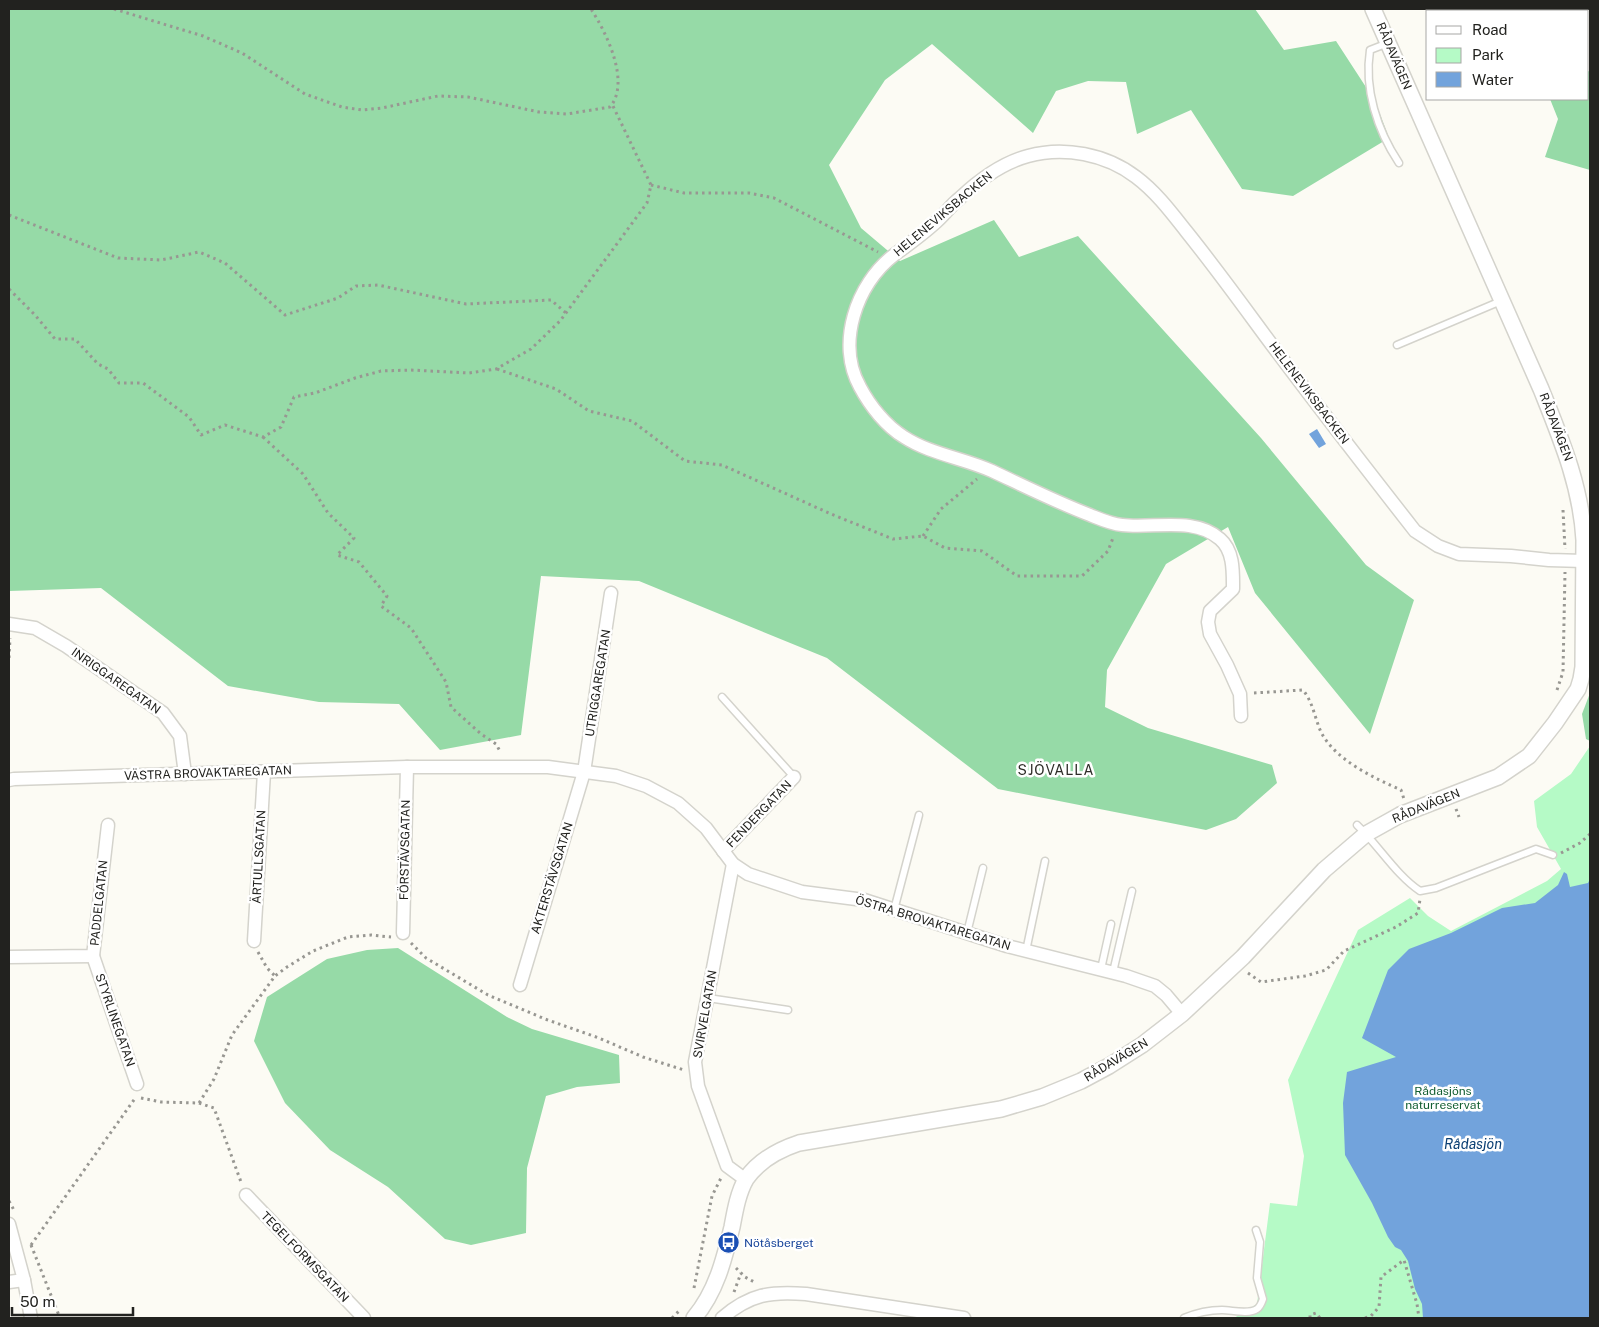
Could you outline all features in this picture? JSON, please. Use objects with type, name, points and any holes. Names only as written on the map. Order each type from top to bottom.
[{"type":"street","name":"RÅDAVÄGEN","points":[[694,1318],[703,1308],[719,1276],[739,1197],[746,1180],[766,1158],[779,1150],[799,1143],[1001,1109],[1042,1097],[1082,1081],[1109,1066],[1142,1046],[1182,1014],[1243,957],[1362,830],[1498,777],[1529,756],[1539,745],[1578,689],[1583,667],[1586,520],[1567,453],[1541,389],[1373,9]]},
{"type":"street","name":"HELENEVIKSBACKEN","points":[[1241,716],[1240,694],[1227,664],[1210,634],[1208,622],[1210,611],[1233,589],[1232,561],[1221,540],[1199,528],[1119,525],[1068,507],[988,469],[936,452],[905,438],[888,425],[870,404],[858,385],[850,362],[849,338],[857,306],[870,281],[890,258],[915,241],[960,198],[992,172],[1025,156],[1049,152],[1083,153],[1112,162],[1135,176],[1162,201],[1415,531],[1438,546],[1459,554],[1584,561]]},
{"type":"street","name":"UTRIGGAREGATAN","points":[[584,772],[612,593]]},
{"type":"street","name":"INRIGGAREGATAN","points":[[9,624],[35,628],[66,646],[163,713],[180,736],[185,774]]},
{"type":"street","name":"ÖSTRA BROVAKTAREGATAN","points":[[407,767],[548,767],[624,779],[646,786],[678,803],[706,828],[733,864],[748,874],[802,892],[864,900],[1026,951],[1113,972],[1155,986],[1166,995],[1182,1014]]},
{"type":"street","name":"VÄSTRA BROVAKTAREGATAN","points":[[9,780],[84,776],[407,767]]},
{"type":"street","name":"FÖRSTÄVSGATAN","points":[[403,933],[407,767]]},
{"type":"street","name":"ÄRTULLSGATAN","points":[[254,941],[264,772]]},
{"type":"street","name":"AKTERSTÄVSGATAN","points":[[520,985],[584,772]]},
{"type":"street","name":"FENDERGATAN","points":[[723,851],[794,777]]},
{"type":"street","name":"PADDELGATAN","points":[[9,957],[93,956],[108,825]]},
{"type":"street","name":"SVIRVELGATAN","points":[[733,864],[696,1062],[696,1076],[722,1157],[730,1169],[746,1180]]},
{"type":"street","name":"STYRLINEGATAN","points":[[93,956],[137,1090]]},
{"type":"street","name":"TEGELFORMSGATAN","points":[[246,1194],[364,1318]]},
{"type":"street","points":[[13,1220],[31,1318]]},
{"type":"street","points":[[9,1282],[24,1280]]},
{"type":"street","points":[[722,1318],[737,1306],[752,1298],[767,1293],[781,1292],[806,1294],[964,1318]]},
{"type":"lane","points":[[1388,43],[1370,50],[1368,64],[1376,117],[1387,145],[1399,163]]},
{"type":"lane","points":[[1397,345],[1502,300]]},
{"type":"lane","points":[[722,697],[794,777]]},
{"type":"lane","points":[[894,910],[919,815]]},
{"type":"lane","points":[[1362,830],[1409,884],[1420,891],[1436,888],[1536,849],[1553,855]]},
{"type":"lane","points":[[1026,951],[1045,861]]},
{"type":"lane","points":[[966,933],[983,868]]},
{"type":"lane","points":[[1113,972],[1132,891]]},
{"type":"lane","points":[[1101,969],[1111,924]]},
{"type":"lane","points":[[708,998],[788,1010]]},
{"type":"lane","points":[[1184,1318],[1199,1312],[1222,1310],[1249,1312],[1257,1309],[1263,1299],[1257,1278],[1260,1242],[1256,1230]]},
{"type":"path","points":[[114,9],[203,36],[242,53],[304,94],[342,107],[362,110],[382,108],[438,96],[468,97],[539,112],[567,114],[610,107],[619,81],[614,57],[592,9]]},
{"type":"path","points":[[263,437],[281,427],[294,397],[314,393],[380,371],[411,370],[469,373],[496,369],[531,349],[560,321],[647,204],[651,185],[612,104]]},
{"type":"path","points":[[651,185],[684,192],[749,193],[774,198],[890,258]]},
{"type":"path","points":[[9,214],[118,258],[161,260],[199,252],[225,263],[285,315],[338,298],[356,286],[378,285],[466,304],[551,300],[566,313]]},
{"type":"path","points":[[9,289],[35,315],[54,339],[75,338],[98,364],[108,369],[119,383],[142,383],[189,418],[201,435],[225,425],[263,437],[303,474],[328,513],[354,538],[337,555],[359,562],[387,596],[381,606],[411,628],[446,682],[451,707],[481,734],[496,744],[509,767]]},
{"type":"path","points":[[496,369],[556,389],[589,410],[632,421],[685,461],[722,465],[831,514],[893,539],[923,536],[945,548],[982,551],[1017,576],[1082,576],[1108,551],[1119,525]]},
{"type":"path","points":[[923,536],[941,509],[988,469]]},
{"type":"path","points":[[1554,696],[1563,672],[1565,561],[1563,503]]},
{"type":"path","points":[[9,624],[9,658]]},
{"type":"path","points":[[1240,694],[1303,690],[1330,748],[1363,771],[1401,790],[1405,800]]},
{"type":"path","points":[[1398,802],[1413,797]]},
{"type":"path","points":[[1455,806],[1459,817]]},
{"type":"path","points":[[1553,855],[1568,850],[1590,834]]},
{"type":"path","points":[[1248,972],[1253,978],[1261,982],[1305,976],[1326,970],[1344,951],[1396,927],[1418,913],[1420,891]]},
{"type":"path","points":[[199,1103],[214,1079],[232,1035],[275,976],[307,954],[348,937],[371,935],[394,938],[403,933],[426,958],[488,994],[545,1020],[599,1038],[643,1057],[684,1070]]},
{"type":"path","points":[[254,941],[267,968],[275,976]]},
{"type":"path","points":[[31,1245],[137,1090],[161,1102],[199,1103],[214,1108],[246,1194]]},
{"type":"path","points":[[691,1294],[698,1273],[706,1220],[712,1196],[719,1181],[730,1169]]},
{"type":"path","points":[[9,1201],[13,1220]]},
{"type":"path","points":[[27,1237],[60,1318]]},
{"type":"path","points":[[1365,1318],[1371,1316],[1379,1308],[1381,1277],[1404,1260],[1417,1304],[1419,1318]]},
{"type":"path","points":[[735,1262],[736,1269],[745,1277],[755,1282]]},
{"type":"path","points":[[672,1318],[684,1305]]},
{"type":"path","points":[[1310,1318],[1310,1315],[1316,1313],[1320,1318]]},
{"type":"green space","points":[[9,9],[1255,9],[1284,50],[1336,41],[1375,101],[1389,138],[1293,196],[1242,189],[1191,110],[1137,134],[1126,82],[1088,81],[1056,91],[1033,133],[932,44],[885,80],[829,165],[861,228],[900,261],[994,220],[1019,257],[1078,236],[1261,438],[1366,565],[1414,600],[1370,734],[1255,593],[1228,527],[1166,564],[1107,670],[1105,707],[1148,728],[1272,765],[1277,783],[1236,819],[1206,830],[998,789],[827,658],[639,581],[541,576],[521,735],[440,750],[399,704],[319,702],[228,686],[101,588],[9,591]]},
{"type":"green space","points":[[1590,72],[1590,170],[1545,157],[1558,119],[1550,100],[1589,100]]},
{"type":"green space","points":[[1590,693],[1590,741],[1586,739],[1582,714]]},
{"type":"green space","name":"Rådasjön","points":[[1590,746],[1590,1318],[1234,1318],[1257,1304],[1270,1203],[1297,1206],[1304,1156],[1288,1080],[1358,930],[1410,898],[1428,916],[1451,931],[1547,881],[1561,869],[1537,827],[1534,801],[1571,774]]},
{"type":"green space","points":[[398,948],[507,1017],[532,1029],[619,1055],[620,1083],[577,1087],[546,1096],[527,1168],[526,1233],[471,1245],[445,1239],[388,1187],[330,1150],[285,1103],[254,1041],[267,997],[327,959],[367,950]]},
{"type":"water","points":[[1317,429],[1326,444],[1319,448],[1309,434]]},
{"type":"water","name":"Rådasjön","points":[[1564,872],[1567,874],[1570,887],[1588,883],[1590,879],[1590,1318],[1423,1318],[1422,1304],[1415,1289],[1408,1261],[1401,1250],[1395,1247],[1388,1237],[1372,1203],[1345,1155],[1343,1103],[1347,1072],[1396,1057],[1362,1038],[1388,970],[1409,949],[1451,933],[1502,908],[1535,903],[1558,885]]},
{"type":"place","name":"Nötåsberget","points":[[728,1243]]},
{"type":"district","name":"SJÖVALLA","points":[[1056,770]]},
{"type":"park label","name":"Rådasjöns naturreservat","points":[[1443,1098]]}]
